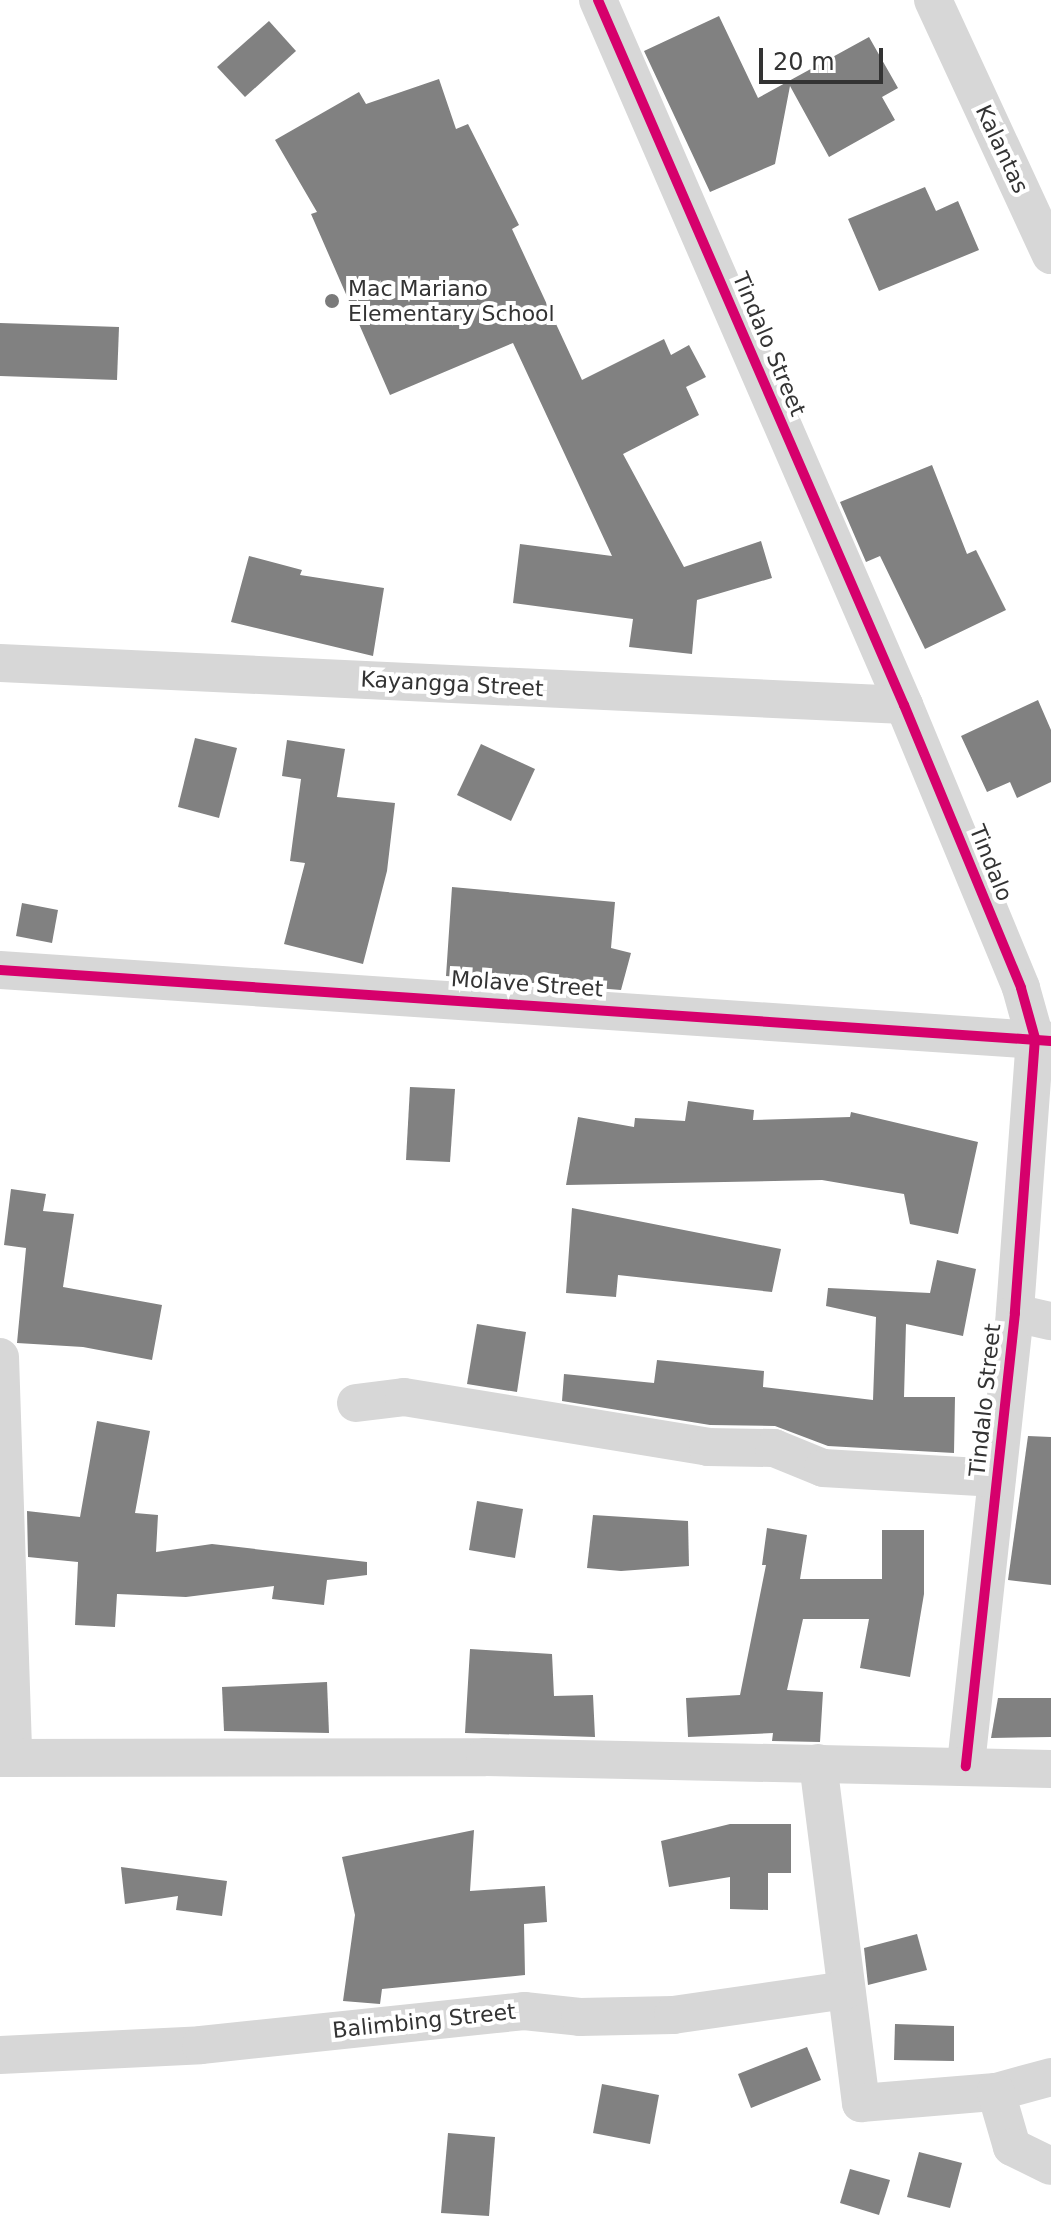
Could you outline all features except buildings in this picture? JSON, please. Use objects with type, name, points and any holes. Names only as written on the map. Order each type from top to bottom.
[{"type":"street","name":"Tindalo Street","points":[[598,0],[904,705]]},
{"type":"street","name":"Kalantas","points":[[933,0],[1051,255]]},
{"type":"street","name":"Kayangga Street","points":[[0,663],[904,705]]},
{"type":"street","name":"Tindalo","points":[[904,705],[1043,1039]]},
{"type":"street","name":"Molave Street","points":[[0,970],[1043,1039]]},
{"type":"street","name":"Tindalo Street","points":[[966,1766],[997,1478],[1033,1317],[1043,1039]]},
{"type":"street","points":[[0,1357],[7,1758],[485,1757],[1051,1769]]},
{"type":"street","points":[[356,1403],[404,1397],[708,1447],[774,1448],[823,1468],[997,1478]]},
{"type":"street","points":[[818,1763],[861,2103],[996,2092],[1051,2077]]},
{"type":"street","name":"Balimbing Street","points":[[0,2055],[201,2045],[524,2011],[580,2017],[673,2015],[846,1990]]},
{"type":"street","points":[[996,2092],[1012,2147],[1051,2166]]},
{"type":"cycle path","points":[[598,0],[904,705],[1021,988],[1035,1038],[1015,1313],[966,1766]]},
{"type":"cycle path","points":[[0,970],[1051,1041]]},
{"type":"place","name":"Mac Mariano Elementary School","points":[[332,301]]}]
